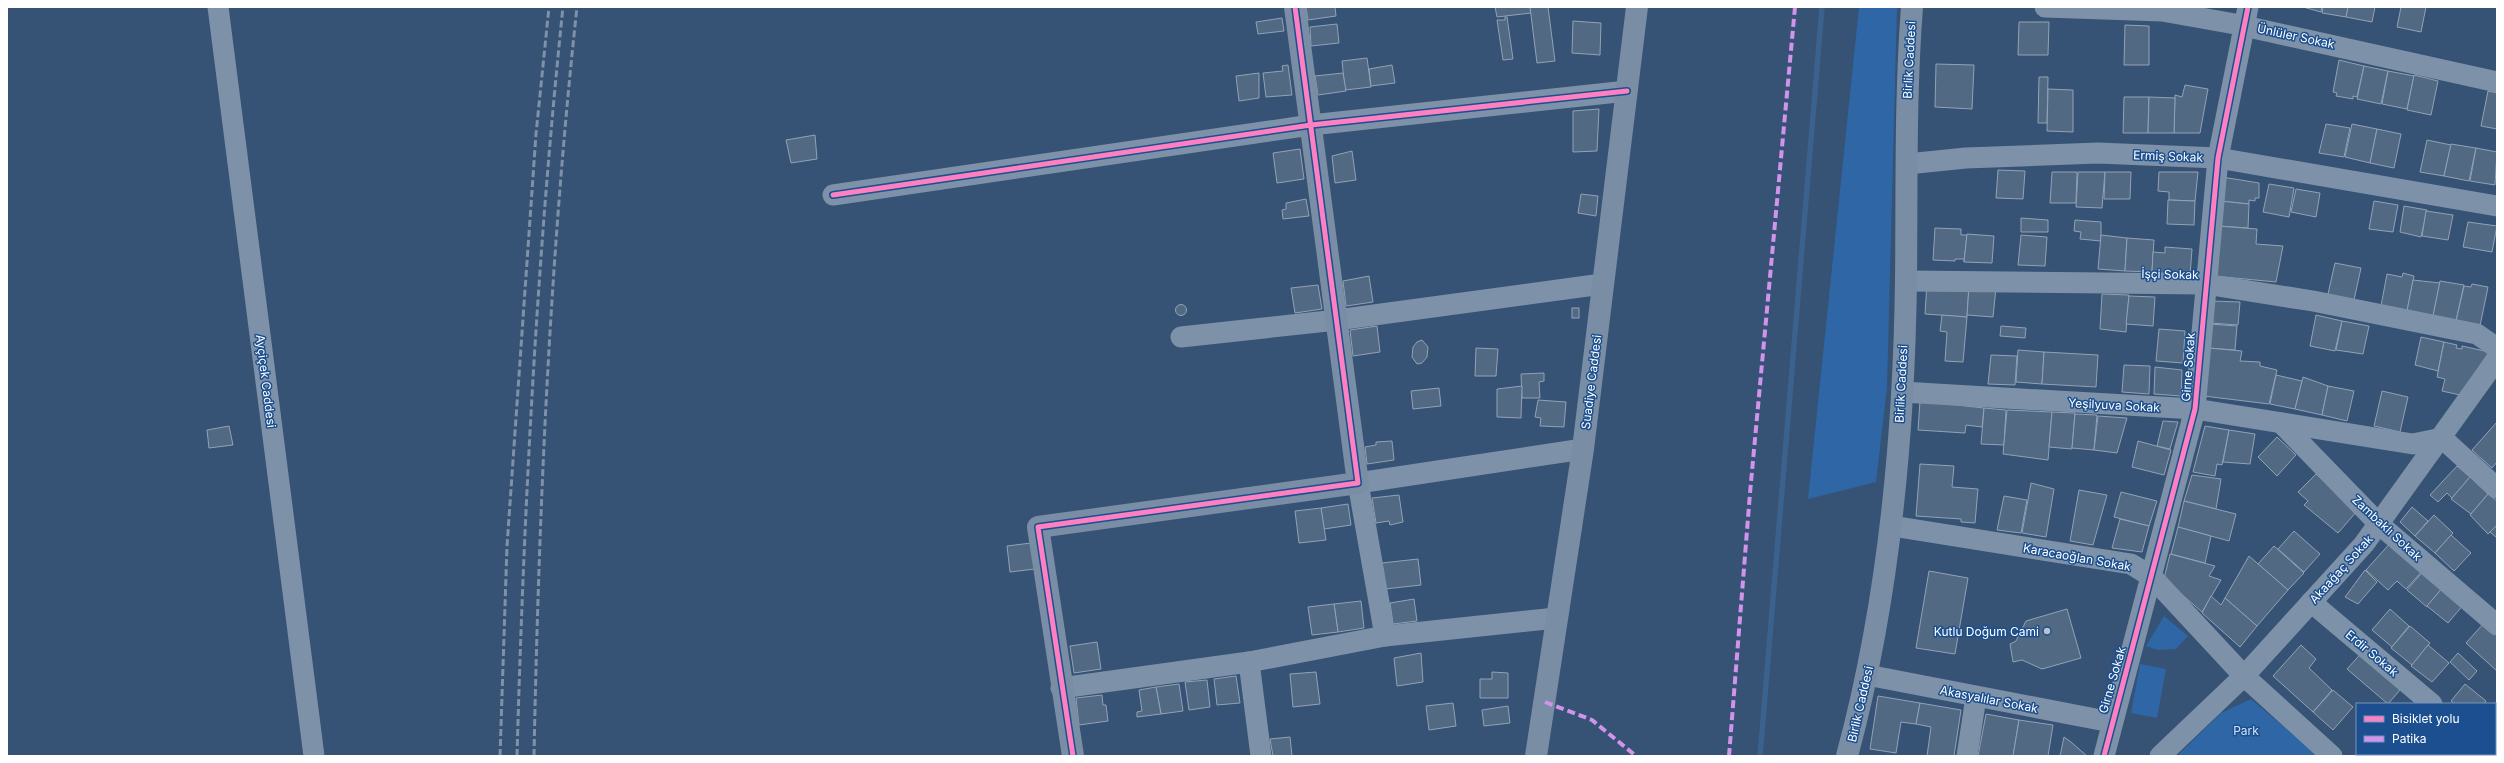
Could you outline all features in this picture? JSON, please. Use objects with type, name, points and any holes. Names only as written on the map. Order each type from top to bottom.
[{"type":"street","name":"Ayçiçek Caddesi","points":[[218,7],[314,756]]},
{"type":"street","points":[[1296,7],[1358,483],[1385,636]]},
{"type":"street","name":"Suadiye Caddesi","points":[[1536,756],[1583,450],[1602,284],[1637,7]]},
{"type":"street","name":"Birlik Caddesi","points":[[1848,756],[1867,675],[1892,526],[1902,392],[1906,281],[1907,70],[1912,7]]},
{"type":"street","name":"Ünlüler Sokak","points":[[2045,7],[2162,11],[2246,16],[2497,82]]},
{"type":"street","name":"Girne Sokak","points":[[2104,756],[2111,722],[2152,577],[2195,410],[2205,284],[2218,158],[2246,16]]},
{"type":"street","points":[[833,195],[1311,125],[1627,91]]},
{"type":"street","name":"Ermiş Sokak","points":[[1907,164],[1966,158],[2098,153],[2218,158],[2497,206]]},
{"type":"street","name":"İşçi Sokak","points":[[1906,281],[2205,284],[2313,301],[2477,334],[2497,348]]},
{"type":"street","points":[[1181,337],[1337,320],[1602,284]]},
{"type":"street","name":"Akaağaç Sokak","points":[[2160,756],[2244,676],[2380,525],[2497,359]]},
{"type":"street","name":"Yeşilyuva Sokak","points":[[1902,392],[2195,410],[2283,425],[2413,444],[2442,438]]},
{"type":"street","name":"Zambaklı Sokak","points":[[2283,425],[2380,525],[2497,624]]},
{"type":"street","points":[[2442,438],[2497,488]]},
{"type":"street","points":[[1072,756],[1038,527],[1583,450]]},
{"type":"street","name":"Karacaoğlan Sokak","points":[[1892,526],[2132,564],[2152,577],[2244,676],[2332,756]]},
{"type":"street","name":"Erdir Sokak","points":[[2311,602],[2431,703]]},
{"type":"street","points":[[1061,688],[1249,662],[1385,636],[1556,618]]},
{"type":"street","points":[[1249,662],[1261,756]]},
{"type":"street","name":"Akasyalılar Sokak","points":[[1867,675],[2111,722]]},
{"type":"street","points":[[1967,756],[1976,696]]},
{"type":"green space","points":[[1859,7],[1897,7],[1887,388],[1876,482],[1808,499]]},
{"type":"green space","points":[[2164,616],[2188,636],[2176,649],[2158,650],[2146,646]]},
{"type":"green space","points":[[2140,664],[2166,669],[2157,718],[2131,713]]},
{"type":"green space","name":"Park","points":[[2251,699],[2318,756],[2177,756],[2221,713]]},
{"type":"building","points":[[1306,7],[1335,7],[1336,16],[1308,20]]},
{"type":"building","points":[[1495,7],[1530,7],[1531,13],[1497,17]]},
{"type":"building","points":[[1530,7],[1548,7],[1555,61],[1537,63]]},
{"type":"building","points":[[2303,7],[2322,7],[2321,12]]},
{"type":"building","points":[[2323,7],[2348,7],[2346,17],[2322,13]]},
{"type":"building","points":[[2348,7],[2375,7],[2372,22],[2346,17]]},
{"type":"building","points":[[2401,7],[2426,7],[2421,32],[2397,27]]},
{"type":"building","points":[[1505,17],[1507,17],[1513,59],[1503,60],[1497,20],[1505,20]]},
{"type":"building","points":[[1282,18],[1284,31],[1258,34],[1256,22]]},
{"type":"building","points":[[1573,21],[1601,23],[1600,55],[1572,53]]},
{"type":"building","points":[[2019,22],[2049,22],[2048,55],[2018,55]]},
{"type":"building","points":[[1337,24],[1339,43],[1311,46],[1310,27]]},
{"type":"building","points":[[2125,25],[2149,26],[2149,65],[2124,65]]},
{"type":"building","points":[[1367,58],[1371,87],[1345,90],[1342,61]]},
{"type":"building","points":[[2339,60],[2364,66],[2357,97],[2353,96],[2353,99],[2336,96],[2337,93],[2333,92]]},
{"type":"building","points":[[1936,64],[1974,65],[1972,109],[1935,107]]},
{"type":"building","points":[[1288,65],[1292,95],[1266,97],[1263,73],[1283,71],[1282,66]]},
{"type":"building","points":[[1392,65],[1395,83],[1371,86],[1369,69]]},
{"type":"building","points":[[2364,66],[2388,71],[2381,104],[2357,99]]},
{"type":"building","points":[[2388,71],[2414,76],[2407,109],[2382,104]]},
{"type":"building","points":[[1259,73],[1259,98],[1239,101],[1236,76]]},
{"type":"building","points":[[1343,73],[1346,91],[1318,95],[1315,76]]},
{"type":"building","points":[[2414,75],[2438,81],[2431,115],[2407,110]]},
{"type":"building","points":[[2039,77],[2048,77],[2047,123],[2038,123]]},
{"type":"building","points":[[2185,85],[2208,89],[2200,133],[2174,133],[2175,95],[2182,97]]},
{"type":"building","points":[[2048,89],[2073,90],[2073,132],[2047,131]]},
{"type":"building","points":[[2488,91],[2497,93],[2497,129],[2481,126]]},
{"type":"building","points":[[2124,97],[2149,97],[2148,133],[2123,133]]},
{"type":"building","points":[[2149,97],[2175,98],[2174,133],[2148,133]]},
{"type":"building","points":[[1599,109],[1597,151],[1573,152],[1573,111]]},
{"type":"building","points":[[2326,124],[2350,128],[2344,157],[2319,153]]},
{"type":"building","points":[[2352,124],[2377,129],[2370,163],[2345,157]]},
{"type":"building","points":[[2377,129],[2401,134],[2394,168],[2370,163]]},
{"type":"building","points":[[815,135],[817,159],[791,163],[786,140]]},
{"type":"building","points":[[2427,140],[2451,145],[2444,176],[2420,172]]},
{"type":"building","points":[[2451,144],[2476,148],[2469,181],[2444,176]]},
{"type":"building","points":[[2476,148],[2497,152],[2495,185],[2470,181]]},
{"type":"building","points":[[1300,149],[1304,179],[1277,183],[1273,153]]},
{"type":"building","points":[[1352,151],[1356,180],[1335,183],[1332,156]]},
{"type":"building","points":[[1998,170],[2025,171],[2023,199],[1996,198]]},
{"type":"building","points":[[2052,172],[2077,172],[2076,203],[2050,203]]},
{"type":"building","points":[[2078,172],[2105,172],[2102,208],[2076,207]]},
{"type":"building","points":[[2105,172],[2131,172],[2130,199],[2104,199]]},
{"type":"building","points":[[2159,172],[2198,172],[2195,201],[2169,200],[2169,192],[2158,191]]},
{"type":"building","points":[[2222,177],[2259,183],[2259,198],[2255,198],[2255,201],[2249,200],[2249,204],[2220,201]]},
{"type":"building","points":[[2269,184],[2294,188],[2289,217],[2263,212]]},
{"type":"building","points":[[2296,189],[2320,193],[2316,217],[2291,212]]},
{"type":"building","points":[[1581,194],[1598,196],[1596,216],[1578,213]]},
{"type":"building","points":[[1306,199],[1309,216],[1283,219],[1282,210],[1286,209],[1286,203]]},
{"type":"building","points":[[2168,200],[2195,201],[2194,225],[2167,224]]},
{"type":"building","points":[[2220,201],[2249,204],[2248,228],[2218,226]]},
{"type":"building","points":[[2374,201],[2398,205],[2393,232],[2369,229]]},
{"type":"building","points":[[2404,206],[2427,210],[2421,237],[2400,232]]},
{"type":"building","points":[[2426,211],[2453,215],[2448,240],[2422,236]]},
{"type":"building","points":[[2021,218],[2048,220],[2048,232],[2021,232]]},
{"type":"building","points":[[2075,220],[2101,222],[2101,241],[2080,239],[2081,232],[2074,231]]},
{"type":"building","points":[[2468,222],[2497,226],[2492,252],[2463,247]]},
{"type":"building","points":[[2218,226],[2257,229],[2256,244],[2283,246],[2276,282],[2214,276]]},
{"type":"building","points":[[1935,228],[1961,229],[1961,235],[1967,235],[1964,259],[1955,259],[1955,261],[1933,260]]},
{"type":"building","points":[[1967,234],[1994,236],[1992,263],[1964,262]]},
{"type":"building","points":[[2021,235],[2047,237],[2045,266],[2018,265]]},
{"type":"building","points":[[2101,235],[2127,238],[2125,271],[2098,269]]},
{"type":"building","points":[[2127,238],[2154,240],[2152,272],[2125,271]]},
{"type":"building","points":[[2165,247],[2192,249],[2190,276],[2152,272],[2153,252],[2165,253]]},
{"type":"building","points":[[2335,263],[2361,268],[2354,300],[2328,294]]},
{"type":"building","points":[[2403,273],[2414,276],[2407,311],[2381,306],[2387,274],[2402,277]]},
{"type":"building","points":[[1369,276],[1373,302],[1346,306],[1343,281]]},
{"type":"building","points":[[2413,280],[2440,283],[2433,316],[2407,311]]},
{"type":"building","points":[[2440,281],[2464,285],[2456,321],[2433,316]]},
{"type":"building","points":[[1927,283],[1969,286],[1967,317],[1925,314]]},
{"type":"building","points":[[2472,284],[2488,287],[2480,326],[2456,321],[2464,286],[2471,287]]},
{"type":"building","points":[[1318,285],[1322,309],[1295,313],[1291,288]]},
{"type":"building","points":[[1969,286],[1996,288],[1993,317],[1967,315]]},
{"type":"building","points":[[2102,294],[2129,295],[2126,332],[2100,329]]},
{"type":"building","points":[[2129,296],[2155,297],[2153,326],[2126,324]]},
{"type":"building","points":[[2211,301],[2240,302],[2238,325],[2210,323]]},
{"type":"building","points":[[1179,305],[1183,305],[1185,306],[1185,314],[1179,315],[1176,312],[1176,308]]},
{"type":"building","points":[[1572,308],[1579,308],[1579,318],[1572,318]]},
{"type":"building","points":[[1942,315],[1967,317],[1963,362],[1945,361],[1947,332],[1940,331]]},
{"type":"building","points":[[2316,315],[2342,321],[2335,351],[2310,346]]},
{"type":"building","points":[[2342,321],[2369,326],[2363,354],[2336,350]]},
{"type":"building","points":[[2210,324],[2237,326],[2235,350],[2208,348]]},
{"type":"building","points":[[1377,326],[1380,352],[1353,356],[1350,330]]},
{"type":"building","points":[[2001,326],[2026,328],[2025,338],[2000,336]]},
{"type":"building","points":[[2159,329],[2185,331],[2183,363],[2156,361]]},
{"type":"building","points":[[2421,337],[2444,342],[2438,371],[2415,365]]},
{"type":"building","points":[[1422,340],[1428,347],[1427,357],[1422,363],[1417,364],[1412,357],[1413,347],[1417,342]]},
{"type":"building","points":[[2444,342],[2457,345],[2456,348],[2462,349],[2462,346],[2489,352],[2460,395],[2442,391],[2445,379],[2437,377]]},
{"type":"building","points":[[1476,348],[1498,349],[1496,376],[1475,376]]},
{"type":"building","points":[[2209,348],[2242,351],[2240,361],[2260,362],[2260,366],[2277,370],[2269,404],[2204,396]]},
{"type":"building","points":[[2018,350],[2044,352],[2042,384],[2016,382]]},
{"type":"building","points":[[2044,352],[2098,355],[2096,387],[2042,384]]},
{"type":"building","points":[[1991,355],[2017,356],[2015,385],[1988,384]]},
{"type":"building","points":[[2124,365],[2150,366],[2149,394],[2122,392]]},
{"type":"building","points":[[2155,367],[2182,370],[2181,396],[2154,394]]},
{"type":"building","points":[[1544,373],[1544,381],[1539,382],[1540,398],[1522,398],[1521,374]]},
{"type":"building","points":[[2276,375],[2302,381],[2295,409],[2270,404]]},
{"type":"building","points":[[2303,377],[2328,386],[2322,415],[2295,409]]},
{"type":"building","points":[[1522,386],[1521,418],[1497,417],[1497,389]]},
{"type":"building","points":[[2328,386],[2354,391],[2347,421],[2322,415]]},
{"type":"building","points":[[1439,388],[1441,406],[1413,409],[1411,391]]},
{"type":"building","points":[[2382,391],[2408,397],[2400,432],[2374,426]]},
{"type":"building","points":[[1538,400],[1566,402],[1564,427],[1540,426],[1541,418],[1535,417]]},
{"type":"building","points":[[1920,401],[1984,408],[1982,427],[1966,425],[1965,433],[1918,430]]},
{"type":"building","points":[[1984,408],[2006,410],[2004,445],[1981,444]]},
{"type":"building","points":[[2007,410],[2052,412],[2048,460],[2003,454]]},
{"type":"building","points":[[2052,412],[2075,413],[2072,449],[2049,447]]},
{"type":"building","points":[[2075,414],[2097,415],[2094,450],[2072,448]]},
{"type":"building","points":[[2098,416],[2127,418],[2117,453],[2094,450]]},
{"type":"building","points":[[2163,421],[2178,422],[2170,449],[2157,446]]},
{"type":"building","points":[[2497,422],[2497,462],[2492,468],[2472,450]]},
{"type":"building","points":[[229,426],[233,445],[209,448],[207,430]]},
{"type":"building","points":[[2205,426],[2229,430],[2222,465],[2217,464],[2215,476],[2193,472]]},
{"type":"building","points":[[2229,430],[2255,434],[2250,464],[2223,462]]},
{"type":"building","points":[[2277,437],[2296,455],[2277,476],[2258,457]]},
{"type":"building","points":[[1392,441],[1394,460],[1367,464],[1365,447],[1376,445],[1376,442]]},
{"type":"building","points":[[2138,441],[2171,450],[2164,475],[2132,467]]},
{"type":"building","points":[[1920,464],[1954,466],[1952,487],[1978,489],[1975,523],[1961,522],[1961,519],[1916,516]]},
{"type":"building","points":[[2457,466],[2470,477],[2452,498],[2447,493],[2438,502],[2430,495]]},
{"type":"building","points":[[2316,474],[2357,511],[2338,533],[2304,505],[2308,501],[2298,492]]},
{"type":"building","points":[[2192,475],[2221,479],[2216,509],[2184,501]]},
{"type":"building","points":[[2470,477],[2488,494],[2471,514],[2451,499]]},
{"type":"building","points":[[2031,483],[2054,489],[2046,537],[2022,533]]},
{"type":"building","points":[[2079,490],[2107,495],[2093,545],[2070,541]]},
{"type":"building","points":[[2121,492],[2157,501],[2149,526],[2114,517]]},
{"type":"building","points":[[2488,494],[2497,501],[2497,525],[2488,534],[2470,515]]},
{"type":"building","points":[[1399,495],[1403,522],[1390,525],[1389,521],[1376,523],[1372,498]]},
{"type":"building","points":[[2004,496],[2027,500],[2021,533],[1997,530]]},
{"type":"building","points":[[2184,501],[2236,514],[2229,541],[2178,527]]},
{"type":"building","points":[[1348,504],[1351,525],[1324,529],[1321,508]]},
{"type":"building","points":[[2412,507],[2428,521],[2415,536],[2400,522]]},
{"type":"building","points":[[1321,508],[1326,540],[1299,543],[1295,511]]},
{"type":"building","points":[[2434,515],[2453,533],[2435,553],[2415,536]]},
{"type":"building","points":[[2120,519],[2149,526],[2142,552],[2112,548]]},
{"type":"building","points":[[2497,525],[2497,538],[2490,532]]},
{"type":"building","points":[[2178,527],[2211,536],[2205,563],[2171,554]]},
{"type":"building","points":[[2294,531],[2320,554],[2304,572],[2278,549]]},
{"type":"building","points":[[2451,535],[2471,553],[2454,571],[2435,553]]},
{"type":"building","points":[[2393,540],[2424,569],[2406,589],[2397,581],[2388,590],[2366,570]]},
{"type":"building","points":[[1031,543],[1035,569],[1010,572],[1007,546]]},
{"type":"building","points":[[2274,546],[2304,573],[2288,590],[2258,564]]},
{"type":"building","points":[[2170,554],[2215,566],[2209,576],[2221,580],[2202,612],[2164,579]]},
{"type":"building","points":[[2249,556],[2288,590],[2257,626],[2225,598]]},
{"type":"building","points":[[1418,559],[1421,585],[1385,589],[1382,563]]},
{"type":"building","points":[[2425,569],[2444,586],[2427,607],[2407,590]]},
{"type":"building","points":[[2365,570],[2377,582],[2358,604],[2345,597]]},
{"type":"building","points":[[1929,571],[1968,578],[1955,654],[1916,648]]},
{"type":"building","points":[[2444,586],[2464,604],[2448,623],[2427,606]]},
{"type":"building","points":[[2211,596],[2221,605],[2225,598],[2257,626],[2240,647],[2202,613]]},
{"type":"building","points":[[1414,599],[1417,621],[1393,624],[1390,603]]},
{"type":"building","points":[[1361,601],[1364,628],[1338,632],[1334,604]]},
{"type":"building","points":[[1334,604],[1338,632],[1312,635],[1308,607]]},
{"type":"building","name":"Kutlu Doğum Cami","points":[[2067,609],[2081,658],[2042,669],[2022,660],[2013,662],[2010,644],[2016,641],[2026,621]]},
{"type":"building","points":[[2390,609],[2409,626],[2392,647],[2372,630]]},
{"type":"building","points":[[2484,623],[2497,634],[2497,671],[2466,643]]},
{"type":"building","points":[[2410,626],[2430,643],[2412,665],[2391,648]]},
{"type":"building","points":[[1097,642],[1101,669],[1074,673],[1070,646]]},
{"type":"building","points":[[2301,645],[2316,659],[2309,668],[2332,690],[2313,712],[2273,676]]},
{"type":"building","points":[[2428,645],[2449,663],[2432,682],[2411,666]]},
{"type":"building","points":[[2365,649],[2405,684],[2389,703],[2387,703],[2347,669]]},
{"type":"building","points":[[1421,653],[1423,682],[1397,686],[1394,658]]},
{"type":"building","points":[[2458,653],[2477,671],[2469,680],[2450,662]]},
{"type":"building","points":[[1316,672],[1320,704],[1293,707],[1290,674]]},
{"type":"building","points":[[1492,672],[1508,673],[1508,698],[1480,698],[1480,679],[1492,679]]},
{"type":"building","points":[[1236,676],[1240,703],[1217,705],[1214,679]]},
{"type":"building","points":[[1207,680],[1210,707],[1189,710],[1185,682]]},
{"type":"building","points":[[1179,684],[1183,711],[1161,714],[1156,687]]},
{"type":"building","points":[[2465,684],[2486,701],[2485,703],[2454,703],[2451,701]]},
{"type":"building","points":[[1156,687],[1161,714],[1137,717],[1137,712],[1142,711],[1139,690]]},
{"type":"building","points":[[2333,690],[2353,707],[2333,730],[2313,712]]},
{"type":"building","points":[[1102,695],[1103,705],[1106,705],[1108,721],[1079,725],[1076,698]]},
{"type":"building","points":[[1878,696],[1920,703],[1916,724],[1901,722],[1896,753],[1870,749]]},
{"type":"building","points":[[1453,703],[1456,726],[1429,730],[1426,706]]},
{"type":"building","points":[[1920,703],[1961,710],[1954,756],[1927,756],[1931,727],[1916,724]]},
{"type":"building","points":[[1508,706],[1510,723],[1484,726],[1482,710]]},
{"type":"building","points":[[1986,714],[2019,720],[2013,756],[1978,756]]},
{"type":"building","points":[[2019,720],[2053,725],[2048,756],[2013,756]]},
{"type":"building","points":[[1290,737],[1292,756],[1273,756],[1270,739]]},
{"type":"building","points":[[2064,737],[2071,742],[2087,756],[2060,756]]},
{"type":"building","points":[[2405,755],[2406,756],[2381,756]]},
{"type":"building","points":[[2484,755],[2484,756],[2449,756]]},
{"type":"waterway","points":[[1760,756],[1822,7]]},
{"type":"railway","points":[[500,756],[507,546],[536,134],[549,7]]},
{"type":"railway","points":[[517,756],[523,569],[533,381],[546,194],[563,7]]},
{"type":"railway","points":[[534,756],[539,568],[547,381],[560,194],[577,7]]},
{"type":"marked path","points":[[1729,756],[1750,493],[1795,7]]},
{"type":"marked path","points":[[1545,702],[1592,720],[1636,756]]},
{"type":"cycle path","points":[[1073,756],[1038,527],[1358,483],[1295,7]]},
{"type":"cycle path","points":[[2104,756],[2195,409],[2218,158],[2248,7]]},
{"type":"cycle path","points":[[833,195],[1311,125],[1627,91]]},
{"type":"place","name":"Kutlu Doğum Cami","points":[[2047,631]]}]
